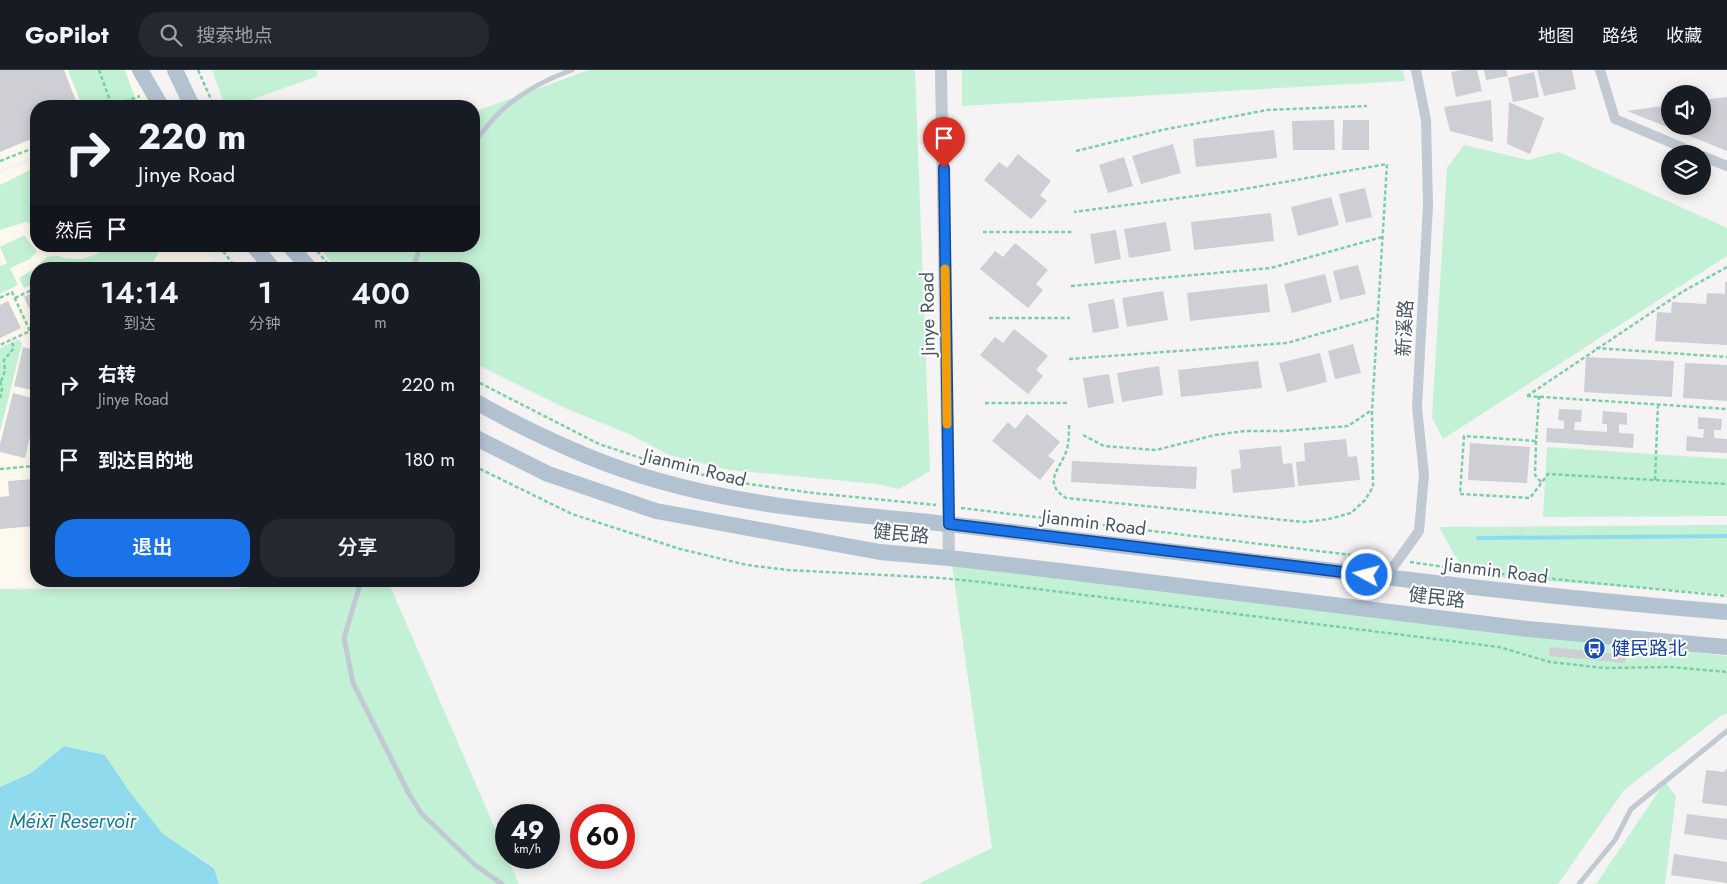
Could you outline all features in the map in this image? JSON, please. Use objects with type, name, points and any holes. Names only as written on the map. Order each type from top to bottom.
[{"type":"main road","points":[[140,70],[158,100]]},
{"type":"main road","points":[[175,70],[189,100]]},
{"type":"main road","points":[[259,252],[267,262]]},
{"type":"main road","points":[[295,252],[304,262]]},
{"type":"main road","name":"Jianmin Road","points":[[480,404],[550,441],[596,460],[657,480],[729,497],[820,512],[949,524],[1529,595],[1727,612]]},
{"type":"main road","name":"健民路","points":[[480,440],[548,474],[656,512],[880,552],[949,558],[1528,629],[1724,648]]},
{"type":"street","name":"Jinye Road","points":[[941,70],[949,558]]},
{"type":"street","name":"新溪路","points":[[1386,578],[1419,531],[1424,475],[1417,407],[1428,205],[1426,120],[1416,70]]},
{"type":"street","points":[[1600,70],[1615,118],[1677,145]]},
{"type":"street","points":[[1711,160],[1727,166]]},
{"type":"lane","points":[[480,135],[499,113],[526,93],[572,70]]},
{"type":"lane","points":[[358,587],[344,638],[353,683],[408,792],[421,812],[475,865],[502,884]]},
{"type":"lane","points":[[1579,884],[1615,840],[1631,809],[1727,731]]},
{"type":"path","points":[[99,70],[110,100]]},
{"type":"path","points":[[198,70],[211,100]]},
{"type":"path","points":[[128,100],[153,91]]},
{"type":"path","points":[[1076,151],[1162,130],[1267,110],[1367,106]]},
{"type":"path","points":[[0,161],[30,149]]},
{"type":"path","points":[[1069,424],[1067,449],[1054,480],[1057,490],[1066,498],[1304,522],[1329,519],[1352,513],[1365,500],[1373,487],[1372,410],[1387,164],[1233,191],[1074,212]]},
{"type":"path","points":[[983,232],[1073,232]]},
{"type":"path","points":[[1071,286],[1270,268],[1382,237]]},
{"type":"path","points":[[317,252],[326,262]]},
{"type":"path","points":[[1727,267],[1682,292],[1527,396],[1727,408]]},
{"type":"path","points":[[15,298],[30,291]]},
{"type":"path","points":[[0,298],[12,292],[30,331],[0,345]]},
{"type":"path","points":[[1069,359],[1287,342],[1378,317]]},
{"type":"path","points":[[989,318],[1070,318]]},
{"type":"path","points":[[0,398],[2,389],[0,380],[5,371],[4,360],[14,348],[11,340]]},
{"type":"path","points":[[1596,348],[1727,356]]},
{"type":"path","points":[[480,383],[599,444],[659,464],[728,480],[813,493],[948,506],[1472,571],[1727,596]]},
{"type":"path","points":[[1539,396],[1534,475],[1542,482]]},
{"type":"path","points":[[985,403],[1068,403]]},
{"type":"path","points":[[1655,480],[1658,404]]},
{"type":"path","points":[[1083,435],[1104,446],[1156,450],[1215,435],[1245,431],[1284,431],[1348,426],[1372,410]]},
{"type":"path","points":[[1536,442],[1464,436],[1460,494],[1530,498],[1548,474],[1727,484]]},
{"type":"path","points":[[0,469],[30,466]]},
{"type":"path","points":[[480,469],[572,514],[680,549],[747,565],[788,570],[941,578],[1044,589],[1499,647],[1550,662],[1604,668],[1670,667],[1727,672]]},
{"type":"shaded area","points":[[0,70],[137,70],[149,100],[30,100],[30,158],[0,170]]},
{"type":"shaded area","points":[[30,162],[30,252],[207,252],[213,262],[30,262],[30,587],[0,587],[0,174]]},
{"type":"green space","points":[[68,70],[125,70],[136,100],[80,100]]},
{"type":"green space","points":[[212,70],[316,70],[318,76],[251,100],[223,100]]},
{"type":"green space","points":[[589,70],[915,70],[930,471],[899,489],[877,484],[730,470],[669,455],[629,434],[565,408],[480,366],[480,262],[331,262],[323,252],[480,252],[480,110]]},
{"type":"green space","points":[[962,70],[1403,70],[1405,81],[962,106]]},
{"type":"green space","points":[[1464,145],[1528,160],[1559,152],[1727,228],[1727,256],[1443,439],[1432,417],[1447,168]]},
{"type":"green space","points":[[30,170],[30,224],[26,222],[0,230],[0,185]]},
{"type":"green space","points":[[24,235],[30,243],[30,252],[37,252],[30,259],[10,268],[18,285],[0,294],[0,266],[7,263],[0,247]]},
{"type":"green space","points":[[100,252],[159,252],[153,262],[42,262],[47,257],[58,256],[81,259]]},
{"type":"green space","points":[[30,272],[30,286],[24,288],[19,278]]},
{"type":"green space","points":[[19,339],[22,344],[0,432],[0,348]]},
{"type":"green space","points":[[1547,447],[1727,459],[1727,516],[1543,517]]},
{"type":"green space","points":[[1727,525],[1727,594],[1466,575],[1439,527]]},
{"type":"green space","points":[[952,565],[1727,656],[1727,714],[1722,715],[1624,790],[1558,884],[918,884],[992,848]]},
{"type":"green space","points":[[391,587],[495,828],[495,869],[513,869],[519,884],[219,884],[214,867],[163,834],[129,791],[105,755],[64,746],[31,773],[0,787],[0,589]]},
{"type":"green space","points":[[1665,782],[1676,796],[1665,884],[1596,884]]},
{"type":"water","name":"Méixī Reservoir","points":[[64,746],[105,755],[129,791],[163,834],[214,868],[219,884],[0,884],[0,787],[31,773]]},
{"type":"building","points":[[0,70],[64,70],[76,100],[30,100],[30,140],[0,152]]},
{"type":"building","points":[[1477,70],[1482,91],[1456,97],[1451,72]]},
{"type":"building","points":[[1484,70],[1506,70],[1508,76],[1486,80]]},
{"type":"building","points":[[1537,70],[1572,70],[1576,89],[1544,96]]},
{"type":"building","points":[[1534,72],[1539,97],[1513,102],[1508,78]]},
{"type":"building","points":[[1727,97],[1727,151],[1687,135],[1711,135],[1711,99]]},
{"type":"building","points":[[1491,100],[1493,142],[1450,131],[1444,107]]},
{"type":"building","points":[[1509,102],[1544,118],[1530,154],[1507,144]]},
{"type":"building","points":[[1661,106],[1661,125],[1627,111]]},
{"type":"building","points":[[1334,120],[1335,150],[1293,150],[1292,121]]},
{"type":"building","points":[[1343,120],[1369,120],[1369,150],[1342,150]]},
{"type":"building","points":[[1274,130],[1277,158],[1196,167],[1193,139]]},
{"type":"building","points":[[1173,144],[1181,173],[1141,184],[1132,156]]},
{"type":"building","points":[[1018,154],[1051,181],[1040,195],[1047,201],[1031,219],[984,180],[999,162],[1007,168]]},
{"type":"building","points":[[1124,157],[1133,186],[1108,193],[1099,165]]},
{"type":"building","points":[[1365,188],[1372,217],[1346,223],[1339,194]]},
{"type":"building","points":[[1331,197],[1339,225],[1298,236],[1291,207]]},
{"type":"building","points":[[1271,213],[1274,241],[1194,250],[1191,222]]},
{"type":"building","points":[[1166,222],[1171,251],[1129,258],[1124,229]]},
{"type":"building","points":[[1116,230],[1121,259],[1095,264],[1090,234]]},
{"type":"building","points":[[1015,243],[1048,270],[1036,284],[1043,290],[1028,308],[980,269],[995,251],[1003,257]]},
{"type":"building","points":[[1358,265],[1366,294],[1340,300],[1333,271]]},
{"type":"building","points":[[1325,274],[1332,302],[1292,313],[1284,284]]},
{"type":"building","points":[[1725,282],[1727,282],[1727,345],[1655,341],[1657,312],[1671,313],[1672,302],[1706,304],[1707,293],[1725,294]]},
{"type":"building","points":[[1267,284],[1270,312],[1190,321],[1187,293]]},
{"type":"building","points":[[1163,291],[1168,320],[1127,327],[1122,298]]},
{"type":"building","points":[[30,294],[30,310],[24,297]]},
{"type":"building","points":[[1114,299],[1119,328],[1093,333],[1088,304]]},
{"type":"building","points":[[8,301],[21,328],[0,338],[0,305]]},
{"type":"building","points":[[1014,329],[1048,356],[1036,370],[1043,376],[1028,394],[980,355],[995,337],[1003,343]]},
{"type":"building","points":[[1353,344],[1361,373],[1335,379],[1328,351]]},
{"type":"building","points":[[23,347],[30,349],[30,390],[14,386]]},
{"type":"building","points":[[1320,353],[1327,382],[1287,392],[1279,363]]},
{"type":"building","points":[[1586,357],[1674,361],[1672,397],[1584,392]]},
{"type":"building","points":[[1258,361],[1262,388],[1181,397],[1178,370]]},
{"type":"building","points":[[1685,363],[1727,365],[1727,401],[1683,398]]},
{"type":"building","points":[[1159,366],[1163,395],[1122,402],[1117,373]]},
{"type":"building","points":[[1109,374],[1114,403],[1088,408],[1083,378]]},
{"type":"building","points":[[13,393],[30,397],[30,437],[25,458],[0,452],[0,444]]},
{"type":"building","points":[[1559,409],[1582,410],[1581,422],[1575,422],[1574,430],[1607,432],[1607,424],[1602,424],[1603,411],[1627,413],[1627,425],[1619,424],[1619,433],[1634,434],[1633,448],[1546,442],[1547,428],[1564,429],[1564,421],[1558,420]]},
{"type":"building","points":[[1027,414],[1060,442],[1048,456],[1055,461],[1040,480],[992,441],[1008,422],[1015,429]]},
{"type":"building","points":[[1698,417],[1722,419],[1721,430],[1714,430],[1714,438],[1727,439],[1727,453],[1686,451],[1687,436],[1703,438],[1704,429],[1698,429]]},
{"type":"building","points":[[1346,439],[1348,457],[1357,456],[1360,480],[1298,486],[1296,462],[1305,461],[1304,443]]},
{"type":"building","points":[[1470,443],[1530,447],[1527,483],[1468,480]]},
{"type":"building","points":[[1281,446],[1283,464],[1292,463],[1295,487],[1233,493],[1231,470],[1241,468],[1239,450]]},
{"type":"building","points":[[1072,461],[1197,467],[1196,489],[1071,482]]},
{"type":"building","points":[[30,479],[30,526],[0,529],[0,497],[9,496],[8,481]]},
{"type":"building","points":[[1550,647],[1626,655],[1625,663],[1549,656]]},
{"type":"building","points":[[1727,768],[1727,806],[1702,803],[1706,770],[1724,772]]},
{"type":"building","points":[[1687,814],[1727,819],[1727,840],[1684,834]]},
{"type":"building","points":[[1674,854],[1727,862],[1727,883],[1671,875]]},
{"type":"waterway","points":[[1478,538],[1727,536]]},
{"type":"slow traffic","points":[[945,269],[947,424]]},
{"type":"place","name":"健民路北","points":[[1595,648]]},
{"type":"route","points":[[944,168],[949,524],[1367,575]]}]
